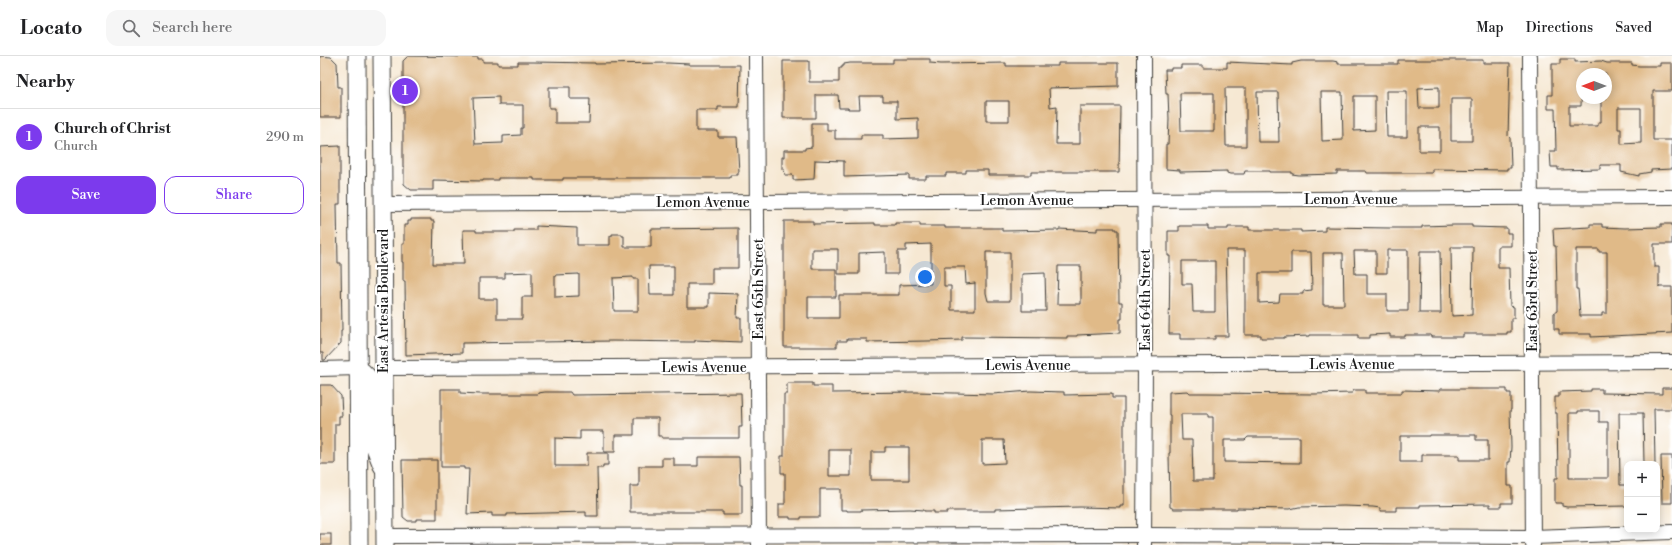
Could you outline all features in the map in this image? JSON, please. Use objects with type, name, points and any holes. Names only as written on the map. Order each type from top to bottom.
[{"type":"main road","name":"East Artesia Boulevard","points":[[357,56],[359,368],[358,545]]},
{"type":"main road","name":"East Artesia Boulevard","points":[[382,56],[385,540]]},
{"type":"main road","points":[[358,288],[370,322],[370,347],[373,362],[383,368]]},
{"type":"main road","points":[[359,368],[368,377],[371,396],[372,440],[385,475]]},
{"type":"street","name":"East 65th Street","points":[[756,56],[759,540]]},
{"type":"street","name":"East 64th Street","points":[[1144,56],[1144,540]]},
{"type":"street","name":"East 63rd Street","points":[[1530,56],[1533,541]]},
{"type":"street","name":"Lemon Avenue","points":[[383,204],[1672,197]]},
{"type":"street","name":"Lewis Avenue","points":[[383,368],[1672,362]]},
{"type":"street","points":[[320,369],[359,368]]},
{"type":"street","points":[[385,540],[1533,541],[1672,532]]},
{"type":"building","points":[[320,56],[331,57],[337,63],[338,87],[341,87],[341,117],[320,117]]},
{"type":"building","points":[[408,56],[478,57],[478,59],[483,59],[483,62],[498,62],[498,65],[518,65],[518,62],[533,62],[740,65],[739,107],[718,107],[718,110],[696,110],[696,131],[718,131],[718,137],[737,137],[738,175],[730,175],[730,178],[563,178],[563,180],[534,180],[534,178],[498,178],[498,180],[483,181],[433,180],[433,190],[411,190],[404,184],[403,61]],"holes":[[[549,87],[570,87],[570,99],[590,99],[589,123],[555,123],[555,108],[549,108]],[[499,97],[499,105],[523,105],[523,128],[521,128],[521,135],[503,136],[503,143],[475,144],[473,98]]]},
{"type":"building","points":[[893,59],[930,59],[930,63],[1006,63],[1006,66],[1058,66],[1058,63],[1118,63],[1118,86],[1049,88],[1050,107],[1057,106],[1056,144],[1080,144],[1080,106],[1120,106],[1119,172],[1031,172],[1031,175],[988,175],[988,170],[966,170],[966,173],[946,173],[946,176],[926,176],[926,179],[909,179],[909,175],[844,177],[844,161],[815,160],[814,179],[793,180],[793,175],[785,175],[784,169],[782,169],[782,157],[784,157],[784,150],[805,150],[805,148],[812,147],[812,123],[827,123],[827,130],[835,130],[835,139],[861,139],[861,135],[883,135],[883,139],[918,138],[918,118],[897,119],[897,101],[883,101],[883,96],[859,96],[860,109],[848,109],[839,108],[838,95],[816,95],[816,118],[783,118],[783,61],[809,61],[809,82],[839,82],[839,68],[842,68],[844,64],[893,63]],"holes":[[[986,101],[1009,101],[1009,121],[986,121]]]},
{"type":"building","points":[[1560,59],[1575,59],[1575,62],[1601,61],[1607,63],[1632,63],[1632,65],[1639,66],[1660,66],[1660,63],[1672,63],[1672,91],[1653,91],[1653,140],[1672,140],[1672,169],[1651,170],[1651,172],[1639,174],[1639,176],[1621,172],[1621,165],[1600,165],[1600,169],[1558,170],[1558,167],[1551,167],[1550,151],[1556,151],[1555,109],[1548,109],[1548,95],[1552,95],[1552,64],[1560,64]],"holes":[[[1618,108],[1641,108],[1641,143],[1621,144],[1621,129],[1618,129]]]},
{"type":"building","points":[[1398,60],[1483,60],[1483,63],[1510,63],[1508,136],[1510,138],[1511,168],[1507,168],[1507,170],[1432,169],[1432,173],[1367,173],[1366,171],[1337,171],[1337,174],[1299,175],[1292,174],[1292,172],[1270,171],[1245,171],[1244,174],[1230,174],[1227,173],[1227,171],[1180,172],[1180,170],[1166,169],[1166,144],[1168,144],[1169,119],[1165,70],[1171,70],[1171,68],[1181,68],[1181,65],[1203,65],[1203,68],[1227,68],[1227,62],[1292,65],[1292,63],[1301,61],[1333,61],[1338,62],[1338,64],[1398,64]],"holes":[[[1439,87],[1439,108],[1419,108],[1418,88]],[[1225,88],[1246,88],[1246,146],[1226,146]],[[1386,91],[1407,91],[1407,137],[1387,137]],[[1257,92],[1278,92],[1279,142],[1258,142]],[[1321,92],[1342,92],[1343,140],[1322,141]],[[1180,93],[1214,93],[1214,131],[1181,131]],[[1354,96],[1375,96],[1375,130],[1354,131]],[[1451,99],[1472,99],[1472,141],[1451,141]],[[1419,127],[1440,127],[1440,151],[1419,151]]]},
{"type":"building","points":[[340,146],[340,204],[337,204],[338,263],[341,263],[342,331],[341,343],[325,360],[323,360],[323,353],[320,353],[320,147]]},
{"type":"building","points":[[411,219],[431,219],[431,221],[434,221],[433,264],[464,264],[463,230],[476,230],[476,232],[514,232],[514,230],[536,230],[536,226],[577,228],[577,245],[610,245],[610,236],[612,236],[612,234],[622,234],[622,236],[624,236],[624,247],[651,247],[651,229],[738,228],[738,268],[712,268],[712,284],[687,284],[687,307],[709,307],[709,293],[738,294],[737,318],[741,318],[741,342],[695,340],[695,342],[612,341],[462,343],[462,353],[406,355],[405,281],[403,281],[402,244],[404,244],[404,225],[408,225],[408,221],[411,221]],"holes":[[[649,266],[674,266],[674,295],[650,295]],[[532,272],[532,297],[522,297],[522,319],[497,319],[497,299],[479,299],[479,278],[505,278],[505,273]],[[579,274],[579,296],[555,297],[555,275]],[[633,277],[633,279],[638,279],[638,311],[614,311],[613,278]]]},
{"type":"building","points":[[784,221],[813,221],[813,224],[875,223],[875,225],[920,223],[920,226],[945,226],[945,228],[1002,228],[1002,231],[1059,229],[1097,231],[1097,228],[1115,228],[1115,230],[1118,230],[1119,302],[1122,302],[1120,333],[1077,335],[1067,336],[1067,338],[962,337],[962,340],[867,342],[867,339],[847,339],[847,341],[837,341],[837,347],[784,347]],"holes":[[[931,244],[931,284],[899,285],[899,295],[839,295],[839,318],[808,318],[808,297],[836,297],[836,269],[812,269],[812,249],[838,249],[838,274],[859,274],[859,253],[885,252],[885,274],[898,274],[898,251],[906,251],[906,245]],[[986,252],[1010,252],[1010,301],[988,301],[986,293]],[[1058,266],[1081,266],[1081,304],[1057,304]],[[944,267],[965,267],[966,284],[975,283],[975,310],[951,310],[951,286],[944,286]],[[1045,273],[1046,311],[1022,311],[1022,274]]]},
{"type":"building","points":[[1590,224],[1602,224],[1602,227],[1625,228],[1661,227],[1661,224],[1672,224],[1672,244],[1654,244],[1654,267],[1659,267],[1659,287],[1672,287],[1672,333],[1591,337],[1591,334],[1559,334],[1559,329],[1554,329],[1554,313],[1557,311],[1557,289],[1556,246],[1554,246],[1553,229],[1590,227]],"holes":[[[1576,249],[1599,249],[1599,252],[1607,252],[1607,313],[1602,313],[1602,316],[1580,316],[1578,289],[1576,289]]]},
{"type":"building","points":[[1472,225],[1472,227],[1507,228],[1507,233],[1511,233],[1511,246],[1498,246],[1498,268],[1509,268],[1510,306],[1514,307],[1514,318],[1511,318],[1511,332],[1507,332],[1507,334],[1463,334],[1463,337],[1405,335],[1405,337],[1390,337],[1390,334],[1370,335],[1370,338],[1358,338],[1358,335],[1310,335],[1284,338],[1261,338],[1261,335],[1245,335],[1245,250],[1226,250],[1228,336],[1215,336],[1215,339],[1180,339],[1180,334],[1169,334],[1170,256],[1168,256],[1168,231],[1179,231],[1179,226],[1208,226],[1208,229],[1249,227],[1249,230],[1301,230],[1301,232],[1325,231],[1325,227],[1422,228],[1422,226]],"holes":[[[1451,247],[1473,247],[1472,315],[1452,316]],[[1387,250],[1408,250],[1408,311],[1387,311],[1387,294],[1367,294],[1367,274],[1355,274],[1354,251],[1376,251],[1376,273],[1387,273]],[[1420,251],[1440,251],[1441,313],[1419,313]],[[1291,252],[1311,252],[1312,290],[1303,291],[1303,294],[1280,294],[1279,302],[1259,303],[1259,273],[1291,273]],[[1323,253],[1343,253],[1344,305],[1323,305]],[[1182,261],[1215,261],[1215,312],[1193,312],[1192,284],[1182,284]]]},
{"type":"building","points":[[787,383],[813,383],[813,386],[832,386],[832,393],[916,392],[993,394],[1030,391],[1064,392],[1064,395],[1112,394],[1112,398],[1124,398],[1124,506],[1120,506],[1120,508],[1080,507],[995,509],[995,511],[947,511],[947,513],[934,513],[934,511],[910,509],[847,511],[841,510],[841,489],[820,489],[820,517],[801,517],[801,519],[790,519],[790,517],[779,517],[779,504],[785,504],[785,473],[781,473],[781,456],[784,456],[784,394],[787,394]],"holes":[[[982,440],[1004,440],[1005,463],[982,464]],[[885,447],[909,447],[909,480],[871,480],[871,452],[885,452]],[[829,450],[851,450],[851,476],[829,476]]]},
{"type":"building","points":[[320,385],[331,385],[341,396],[342,416],[339,416],[339,424],[335,424],[335,464],[320,464]]},
{"type":"building","points":[[1662,388],[1672,388],[1672,409],[1654,409],[1655,461],[1644,461],[1643,413],[1619,413],[1620,485],[1624,485],[1624,506],[1562,506],[1562,503],[1555,503],[1555,478],[1558,478],[1557,413],[1555,413],[1555,397],[1559,397],[1559,392],[1591,391],[1591,389],[1602,389],[1602,393],[1662,394]],"holes":[[[1578,411],[1599,411],[1599,422],[1608,422],[1608,478],[1569,478],[1569,413],[1578,413]]]},
{"type":"building","points":[[441,389],[460,389],[460,393],[480,394],[538,394],[545,392],[570,392],[572,395],[741,393],[742,427],[739,427],[739,438],[662,438],[662,436],[658,436],[658,418],[634,418],[634,435],[615,435],[615,452],[604,452],[604,431],[580,431],[580,439],[555,438],[555,466],[587,466],[587,453],[608,453],[608,465],[603,465],[603,468],[597,468],[598,516],[586,516],[586,512],[507,514],[507,516],[492,516],[492,513],[467,514],[469,469],[464,469],[464,467],[441,467]]},
{"type":"building","points":[[1440,389],[1507,389],[1507,393],[1511,393],[1511,447],[1510,462],[1508,462],[1508,486],[1512,486],[1512,503],[1501,503],[1501,507],[1490,507],[1490,504],[1420,505],[1420,507],[1396,507],[1396,511],[1380,511],[1380,508],[1373,507],[1344,506],[1299,507],[1290,509],[1174,509],[1170,507],[1169,392],[1188,391],[1190,393],[1314,394],[1352,393],[1354,390],[1365,390],[1365,393],[1402,393],[1402,390],[1440,391]],"holes":[[[1181,414],[1208,414],[1208,417],[1213,417],[1213,481],[1193,481],[1192,440],[1182,440]],[[1476,435],[1476,440],[1488,440],[1488,460],[1459,460],[1459,455],[1422,455],[1422,462],[1400,462],[1400,436]],[[1248,437],[1300,437],[1300,463],[1224,462],[1224,440],[1245,440]]]},
{"type":"building","points":[[1661,456],[1672,456],[1672,503],[1662,503]]},
{"type":"building","points":[[698,457],[739,457],[740,485],[742,485],[742,515],[723,515],[723,512],[630,512],[630,486],[639,486],[639,466],[662,466],[662,458],[674,458],[674,466],[698,466]]},
{"type":"building","points":[[402,460],[437,460],[437,519],[416,519],[416,521],[408,521],[403,517]]},
{"type":"building","points":[[320,534],[331,534],[331,545],[320,545]]},
{"type":"place","name":"Church of Christ","points":[[405,91]]}]
